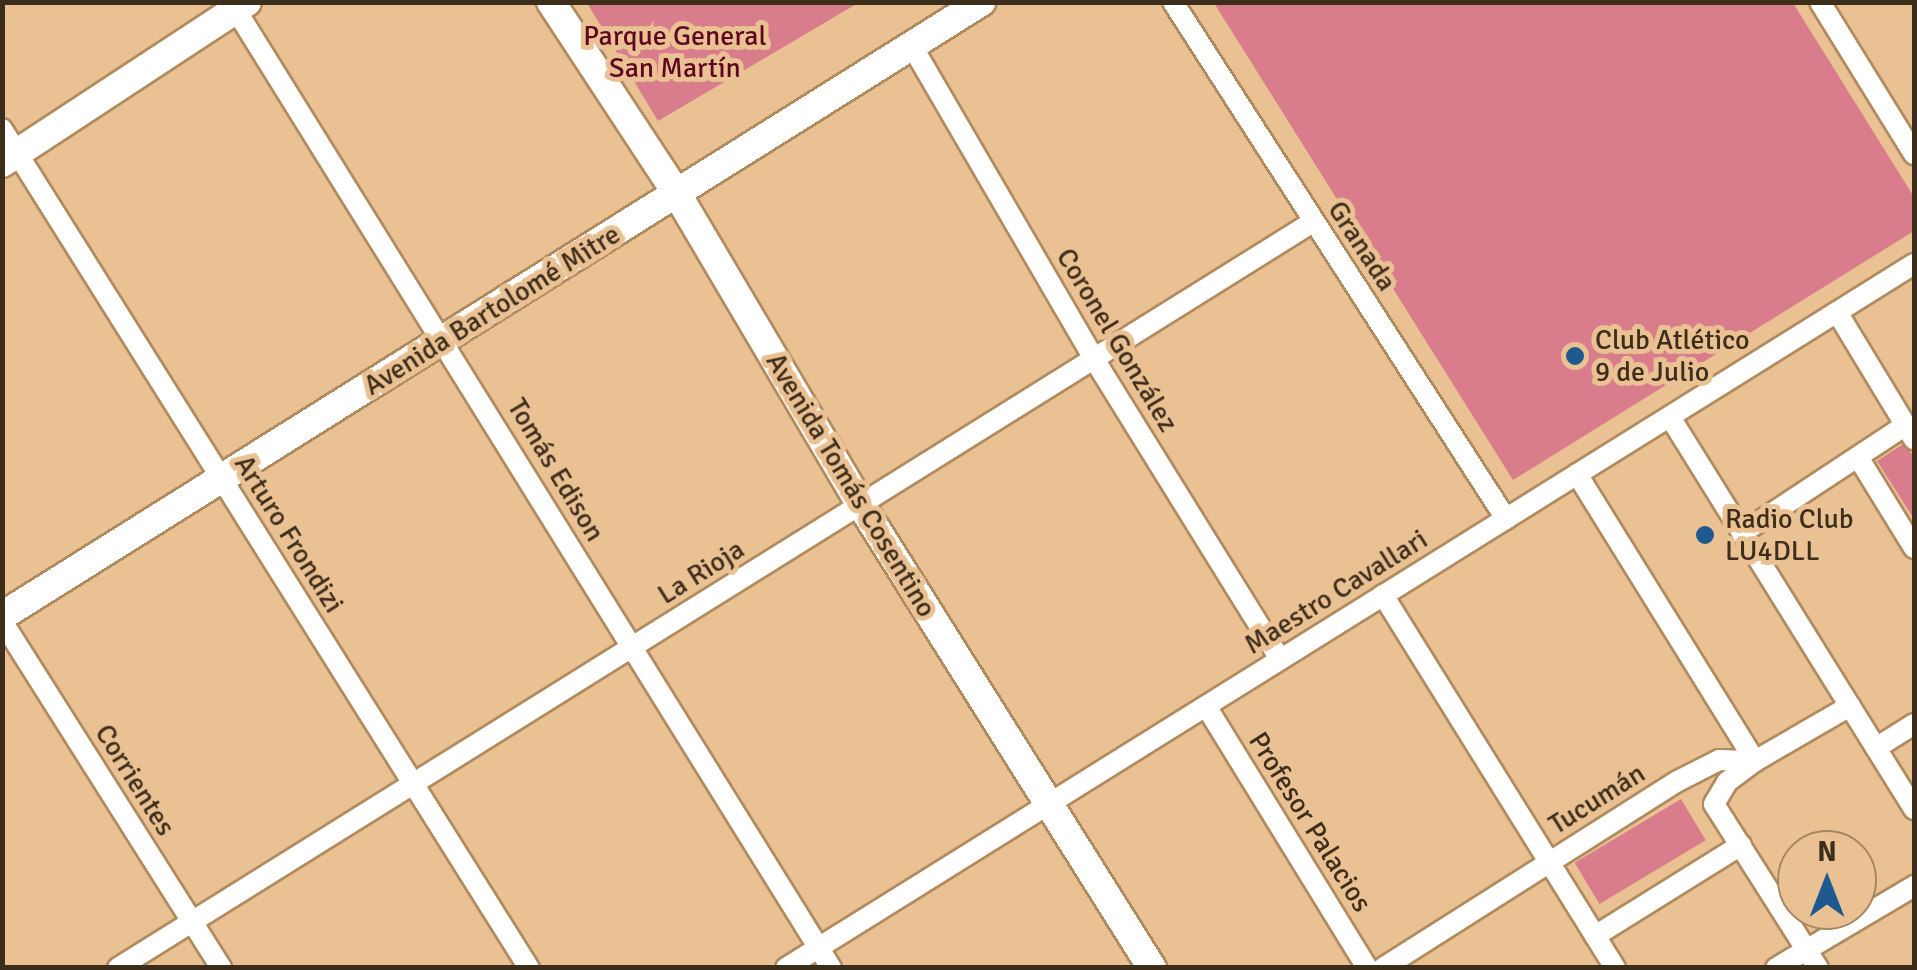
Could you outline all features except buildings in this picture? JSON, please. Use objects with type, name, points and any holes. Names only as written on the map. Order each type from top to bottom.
[{"type":"main road","name":"Avenida Tomás Cosentino","points":[[551,2],[677,194],[861,505],[1152,968]]},
{"type":"main road","name":"Avenida Bartolomé Mitre","points":[[2,619],[981,2]]},
{"type":"main road","points":[[8,148],[238,5]]},
{"type":"street","name":"Granada","points":[[1174,2],[1506,519]]},
{"type":"street","points":[[1820,2],[1914,154]]},
{"type":"street","name":"Tomás Edison","points":[[238,5],[832,968]]},
{"type":"street","name":"Coronel González","points":[[912,46],[1094,359],[1280,659]]},
{"type":"street","name":"Arturo Frondizi","points":[[8,148],[529,968]]},
{"type":"street","name":"La Rioja","points":[[118,968],[1313,222]]},
{"type":"street","name":"Maestro Cavallari","points":[[786,968],[1914,264]]},
{"type":"street","points":[[1742,533],[1858,457],[1910,432],[1837,312]]},
{"type":"street","points":[[1670,416],[1914,809]]},
{"type":"street","points":[[1858,457],[1914,548]]},
{"type":"street","points":[[1577,474],[1756,761],[1727,782],[1714,804],[1818,968]]},
{"type":"street","points":[[1383,595],[1615,968]]},
{"type":"street","name":"Corrientes","points":[[2,619],[221,968]]},
{"type":"street","name":"Profesor Palacios","points":[[1206,706],[1367,968]]},
{"type":"street","name":"Tucumán","points":[[1383,968],[1705,767],[1737,756],[1756,761],[1850,706]]},
{"type":"street","points":[[1876,748],[1914,724]]},
{"type":"street","points":[[1595,936],[1741,845]]},
{"type":"street","points":[[1776,968],[1914,886]]},
{"type":"green space","name":"Parque General San Martín","points":[[587,3],[858,3],[658,121]]},
{"type":"green space","name":"Club Atlético 9 de Julio","points":[[1214,3],[1793,3],[1914,197],[1914,231],[1513,480]]},
{"type":"green space","points":[[1905,443],[1914,458],[1914,519],[1877,461]]},
{"type":"green space","points":[[1681,799],[1706,840],[1599,904],[1575,863]]},
{"type":"place","name":"Club Atlético 9 de Julio","points":[[1575,356]]},
{"type":"place","name":"Radio Club LU4DLL","points":[[1705,535]]}]
